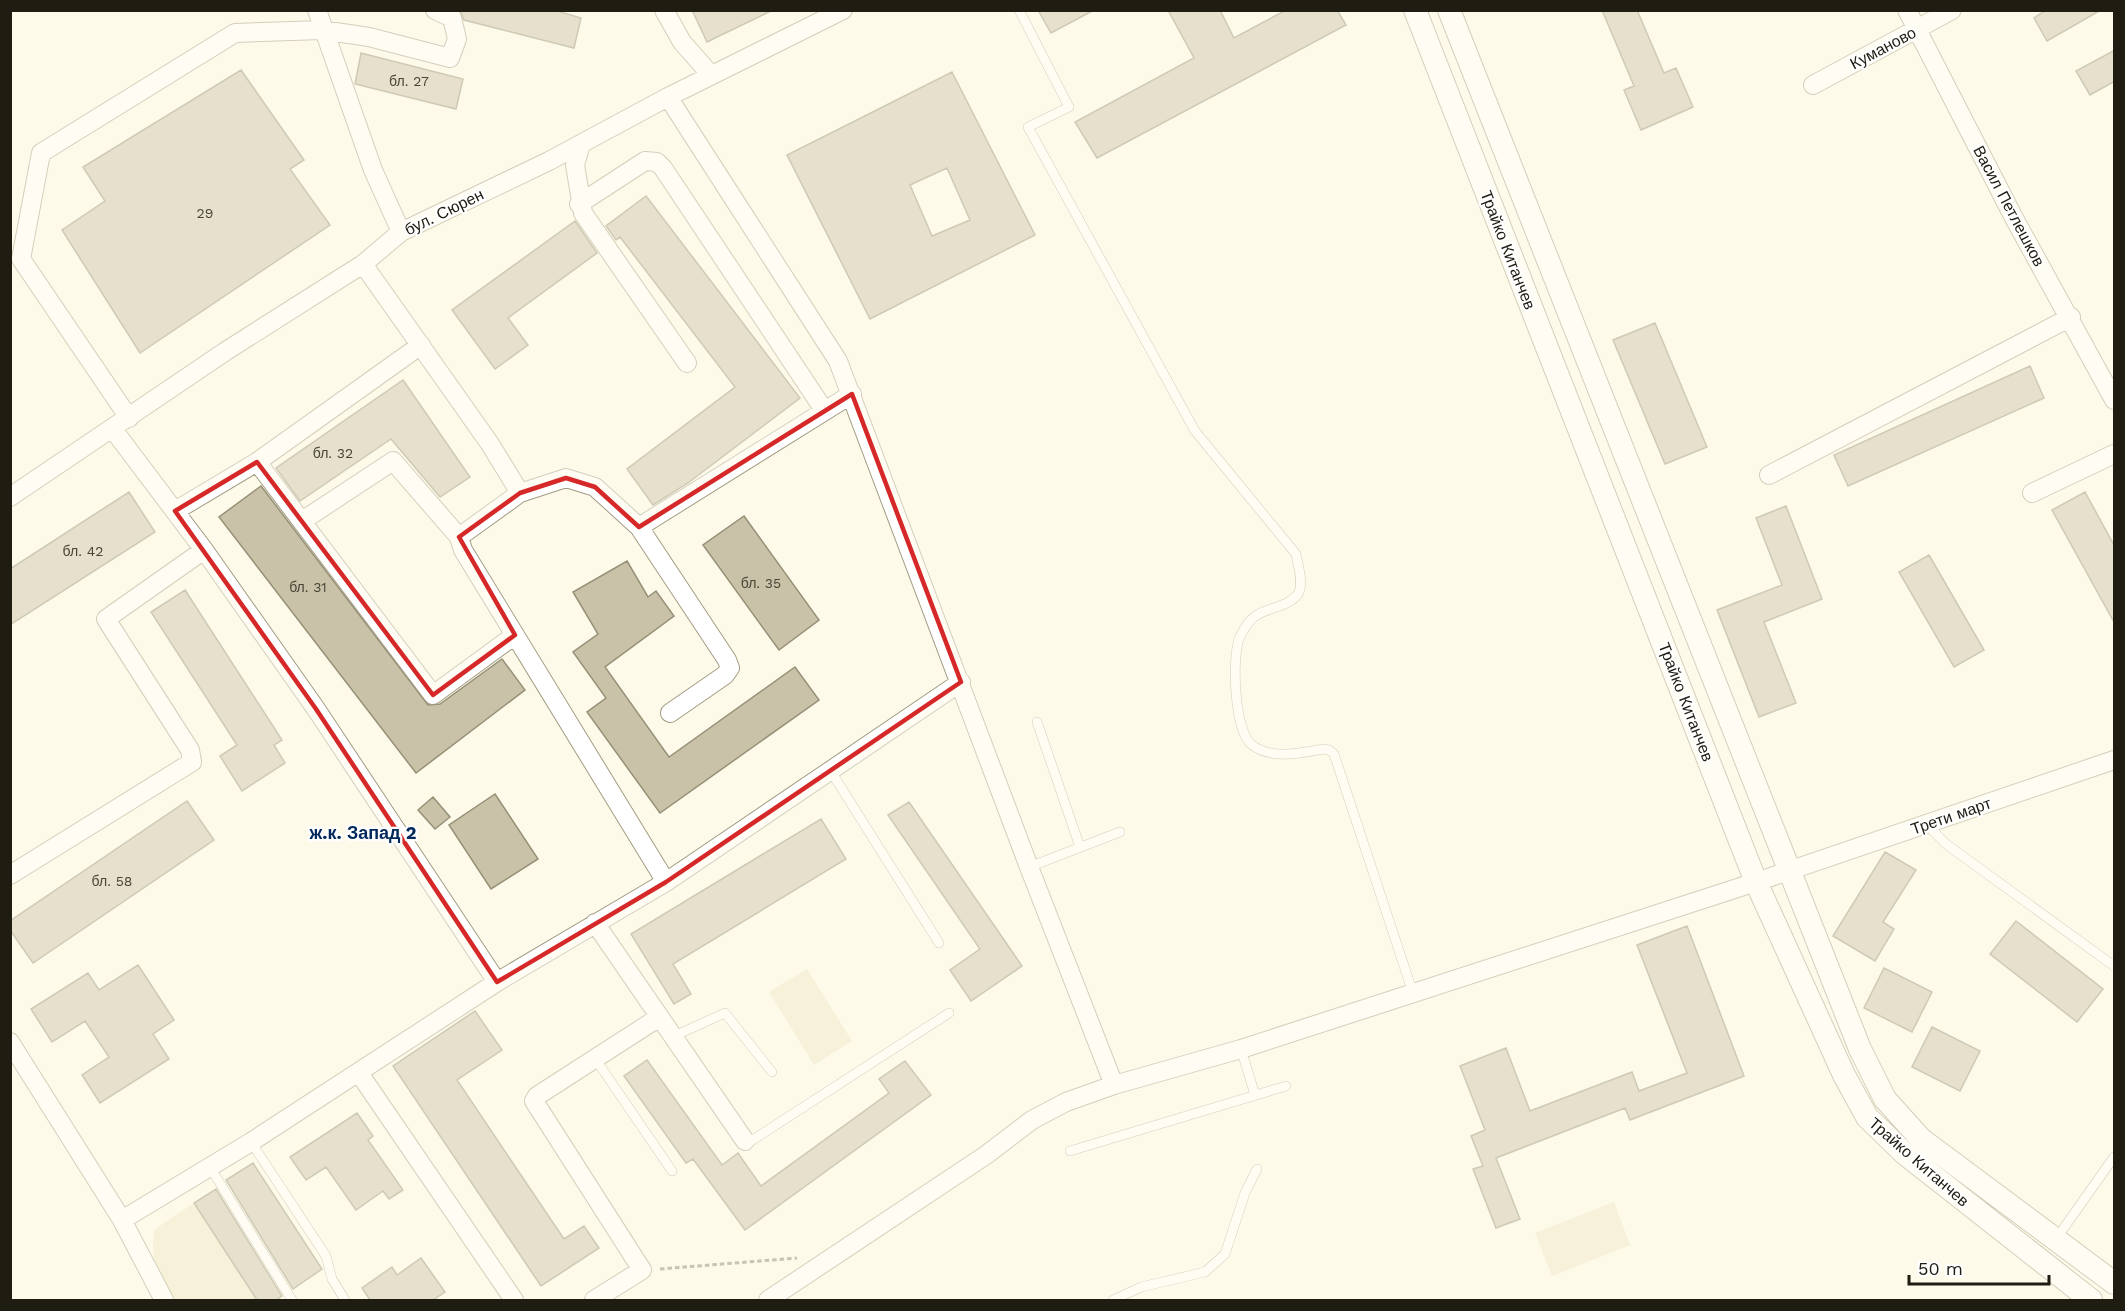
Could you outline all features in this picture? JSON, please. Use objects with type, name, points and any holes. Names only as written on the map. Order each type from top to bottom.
[{"type":"street","points":[[317,10],[322,30],[373,170],[401,232]]},
{"type":"street","points":[[129,418],[21,259],[41,153],[235,33],[322,30],[369,37],[450,58],[457,39],[452,18],[435,10]]},
{"type":"street","points":[[664,10],[682,42],[711,75]]},
{"type":"street","name":"бул. Сюрен","points":[[10,497],[226,351],[363,264],[401,232],[581,144],[711,75],[843,10]]},
{"type":"street","name":"Трайко Китанчев","points":[[1415,10],[1756,882],[1844,1076],[1867,1117],[1913,1161],[2091,1300]]},
{"type":"street","name":"Трайко Китанчев","points":[[1449,10],[1864,1059],[1885,1099],[1921,1139],[2115,1283]]},
{"type":"street","name":"Васил Петлешков","points":[[1907,10],[2014,218],[2115,400]]},
{"type":"street","name":"Куманово","points":[[1813,85],[1952,10]]},
{"type":"street","points":[[668,97],[838,361],[1114,1085]]},
{"type":"street","points":[[581,144],[575,165],[579,204],[591,228],[687,363]]},
{"type":"street","points":[[579,204],[645,161],[657,162],[717,247],[824,410]]},
{"type":"street","points":[[363,264],[421,345],[520,493]]},
{"type":"street","points":[[1769,475],[2070,317]]},
{"type":"street","points":[[175,511],[256,462],[421,345]]},
{"type":"street","points":[[639,527],[852,394]]},
{"type":"street","points":[[112,428],[204,550],[316,710],[497,982]]},
{"type":"street","points":[[2032,493],[2115,454]]},
{"type":"street","points":[[302,521],[393,461],[459,537],[463,550],[666,882]]},
{"type":"street","points":[[256,462],[433,695],[515,635]]},
{"type":"street","points":[[459,537],[520,493],[566,478],[595,487],[639,527],[727,660],[730,668],[670,713]]},
{"type":"street","points":[[10,875],[186,768],[192,762],[190,750],[106,619],[204,550]]},
{"type":"street","points":[[122,1221],[251,1142],[497,982],[666,882],[961,682]]},
{"type":"street","name":"Трети март","points":[[768,1300],[986,1155],[1032,1120],[1066,1102],[1114,1085],[1241,1049],[1756,882],[2115,760]]},
{"type":"street","points":[[595,923],[658,1018],[745,1140]]},
{"type":"street","points":[[594,1300],[642,1270],[534,1101],[537,1096],[594,1057],[658,1018]]},
{"type":"street","points":[[10,1042],[122,1221],[164,1300]]},
{"type":"street","points":[[359,1073],[514,1300]]},
{"type":"lane","points":[[1019,10],[1069,106],[1028,127],[1195,431],[1296,554],[1300,576],[1299,592],[1290,602],[1260,611],[1239,637],[1236,692],[1245,736],[1252,744],[1263,750],[1281,754],[1323,749],[1334,754],[1413,993]]},
{"type":"lane","points":[[1037,722],[1080,847]]},
{"type":"lane","points":[[830,770],[939,943]]},
{"type":"lane","points":[[1926,824],[1946,844],[2115,966]]},
{"type":"lane","points":[[1029,867],[1120,832]]},
{"type":"lane","points":[[672,1038],[725,1013],[772,1072]]},
{"type":"lane","points":[[745,1140],[751,1141],[949,1013]]},
{"type":"lane","points":[[1241,1049],[1255,1095]]},
{"type":"lane","points":[[594,1057],[672,1171]]},
{"type":"lane","points":[[1070,1151],[1286,1086]]},
{"type":"lane","points":[[251,1142],[326,1256],[332,1279],[345,1300]]},
{"type":"lane","points":[[2056,1239],[2115,1157]]},
{"type":"lane","points":[[210,1167],[292,1300]]},
{"type":"lane","points":[[1113,1300],[1141,1287],[1205,1272],[1225,1254],[1257,1169]]},
{"type":"path","points":[[642,1270],[774,1258],[832,1258]]},
{"type":"highlighted area","points":[[852,394],[961,682],[666,882],[497,982],[316,709],[175,511],[257,462],[433,695],[515,635],[459,537],[520,493],[566,478],[595,487],[639,527]]},
{"type":"shaded area","points":[[807,969],[852,1041],[814,1065],[769,992]]},
{"type":"shaded area","points":[[1614,1202],[1630,1245],[1552,1276],[1535,1233]]},
{"type":"shaded area","points":[[194,1203],[257,1300],[175,1300],[156,1267],[153,1250],[155,1229]]},
{"type":"building","points":[[460,10],[554,10],[581,18],[574,48],[464,20]]},
{"type":"building","points":[[692,10],[773,10],[707,42]]},
{"type":"building","points":[[1038,10],[1094,10],[1051,33]]},
{"type":"building","points":[[1168,10],[1220,10],[1234,38],[1286,10],[1337,10],[1346,25],[1097,158],[1075,122],[1194,58]]},
{"type":"building","points":[[1602,10],[1637,10],[1664,73],[1676,68],[1693,107],[1641,130],[1624,90],[1634,86]]},
{"type":"building","points":[[2046,10],[2101,10],[2047,41],[2034,18]]},
{"type":"building","points":[[2115,50],[2115,81],[2090,95],[2076,71]]},
{"type":"building","points":[[361,53],[463,79],[456,109],[355,84]]},
{"type":"building","points":[[241,70],[304,160],[290,169],[330,225],[140,353],[62,230],[105,201],[83,167]]},
{"type":"building","points":[[952,72],[1035,235],[870,319],[787,155]],"holes":[[[947,168],[970,220],[932,236],[910,185]]]},
{"type":"building","points":[[646,196],[800,398],[688,483],[653,505],[627,469],[735,387],[620,237],[616,240],[606,226]]},
{"type":"building","points":[[575,221],[597,253],[508,318],[528,345],[495,369],[452,310]]},
{"type":"building","points":[[1655,323],[1707,447],[1665,464],[1613,340]]},
{"type":"building","points":[[2030,366],[2044,398],[1848,486],[1834,455]]},
{"type":"building","points":[[403,380],[470,477],[440,497],[391,439],[300,501],[276,468]]},
{"type":"building","points":[[261,486],[428,705],[440,704],[502,659],[525,690],[416,773],[219,517]]},
{"type":"building","points":[[129,492],[155,532],[10,625],[10,569]]},
{"type":"building","points":[[2085,492],[2115,547],[2115,624],[2052,510]]},
{"type":"building","points":[[1786,506],[1822,599],[1764,622],[1796,703],[1759,717],[1717,610],[1782,585],[1756,518]]},
{"type":"building","points":[[744,516],[819,620],[779,650],[703,545]]},
{"type":"building","points":[[1929,555],[1984,650],[1954,667],[1899,572]]},
{"type":"building","points":[[627,561],[648,597],[656,591],[674,616],[605,667],[669,757],[795,667],[819,700],[660,813],[587,712],[606,698],[573,652],[598,634],[573,592]]},
{"type":"building","points":[[185,590],[282,740],[274,745],[285,763],[242,791],[220,756],[237,745],[151,612]]},
{"type":"building","points":[[495,794],[538,859],[491,889],[449,825]]},
{"type":"building","points":[[433,797],[450,817],[435,829],[418,810]]},
{"type":"building","points":[[187,801],[214,840],[33,963],[10,930],[10,921]]},
{"type":"building","points":[[909,802],[1022,966],[971,1001],[950,970],[980,949],[888,815]]},
{"type":"building","points":[[821,819],[846,859],[673,964],[691,994],[674,1004],[631,934]]},
{"type":"building","points":[[1885,852],[1916,870],[1883,922],[1894,929],[1875,961],[1833,936]]},
{"type":"building","points":[[2016,921],[2103,989],[2077,1022],[1990,954]]},
{"type":"building","points":[[1687,926],[1744,1076],[1630,1120],[1625,1108],[1496,1158],[1520,1219],[1496,1228],[1473,1169],[1483,1166],[1471,1136],[1485,1130],[1460,1066],[1506,1048],[1530,1111],[1632,1072],[1639,1091],[1687,1073],[1637,945]]},
{"type":"building","points":[[138,965],[174,1020],[153,1034],[169,1059],[100,1103],[82,1075],[109,1057],[85,1021],[52,1042],[31,1009],[88,973],[99,990]]},
{"type":"building","points":[[1884,968],[1932,992],[1912,1032],[1864,1008]]},
{"type":"building","points":[[475,1011],[502,1050],[457,1080],[564,1239],[584,1226],[599,1248],[541,1286],[393,1066]]},
{"type":"building","points":[[1932,1027],[1980,1051],[1960,1091],[1912,1067]]},
{"type":"building","points":[[647,1060],[722,1165],[738,1153],[761,1186],[889,1093],[879,1079],[905,1061],[931,1095],[745,1230],[693,1159],[686,1163],[624,1076]]},
{"type":"building","points":[[357,1113],[373,1136],[368,1140],[403,1190],[389,1199],[383,1191],[356,1210],[326,1167],[306,1180],[290,1157]]},
{"type":"building","points":[[253,1163],[322,1269],[293,1289],[226,1180]]},
{"type":"building","points":[[216,1189],[282,1296],[276,1300],[257,1300],[194,1203]]},
{"type":"building","points":[[421,1258],[445,1292],[433,1300],[370,1300],[362,1288],[392,1267],[397,1275]]},
{"type":"district","name":"ж.к. Запад 2","points":[[363,832]]}]
